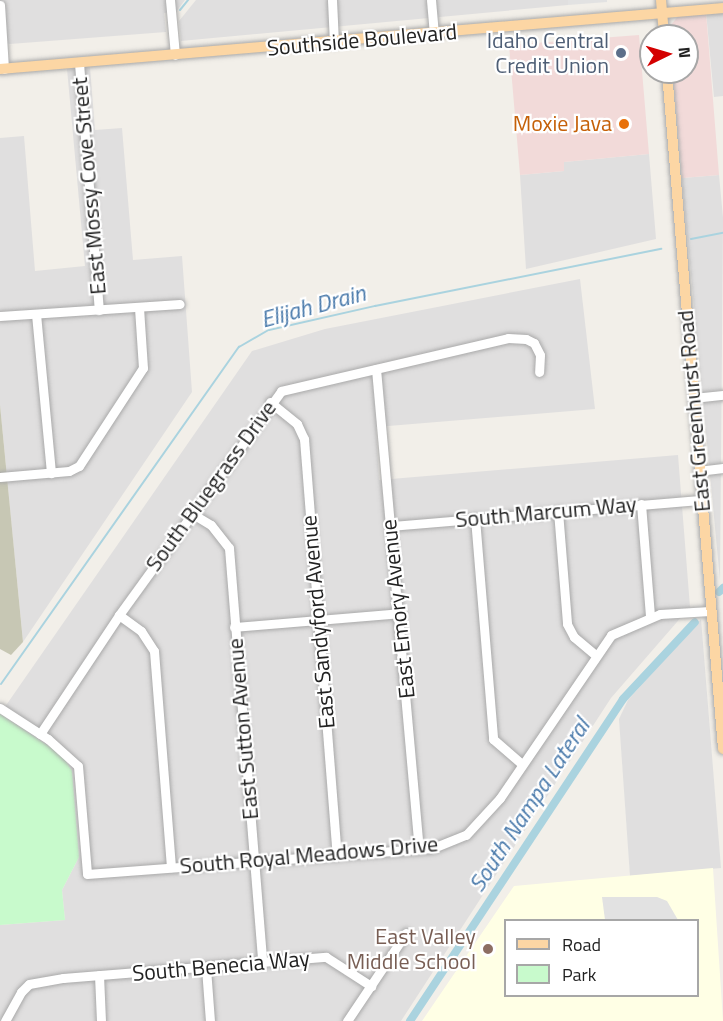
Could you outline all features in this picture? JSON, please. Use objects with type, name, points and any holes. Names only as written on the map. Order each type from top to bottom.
[{"type":"main road","points":[[661,0],[663,24]]},
{"type":"main road","name":"Southside Boulevard","points":[[2,69],[334,43],[723,8]]},
{"type":"main road","name":"East Greenhurst Road","points":[[668,84],[723,749]]},
{"type":"street","points":[[170,0],[175,55]]},
{"type":"street","points":[[332,0],[334,43]]},
{"type":"street","points":[[431,0],[434,34]]},
{"type":"street","points":[[0,5],[2,69]]},
{"type":"street","name":"East Mossy Cove Street","points":[[79,63],[99,310]]},
{"type":"street","points":[[0,316],[180,304]]},
{"type":"street","points":[[0,477],[51,473],[79,466],[143,368],[139,307]]},
{"type":"street","points":[[36,314],[51,473]]},
{"type":"street","name":"South Bluegrass Drive","points":[[40,734],[119,615],[280,391],[508,338],[526,339],[540,355],[539,372]]},
{"type":"street","name":"East Emory Avenue","points":[[376,369],[400,614],[419,849]]},
{"type":"street","points":[[693,398],[723,395]]},
{"type":"street","name":"East Sandyford Avenue","points":[[270,402],[297,424],[304,439],[337,856]]},
{"type":"street","points":[[699,471],[723,468]]},
{"type":"street","name":"South Marcum Way","points":[[390,526],[701,500]]},
{"type":"street","points":[[641,504],[650,617]]},
{"type":"street","points":[[558,511],[567,624],[574,637],[594,654]]},
{"type":"street","name":"East Sutton Avenue","points":[[191,513],[211,525],[229,548],[262,962]]},
{"type":"street","points":[[475,518],[494,739],[522,764]]},
{"type":"street","name":"South Royal Meadows Drive","points":[[40,734],[78,766],[87,874],[254,859],[337,856],[433,848],[466,835],[500,798],[594,654],[623,626],[650,617],[710,611]]},
{"type":"street","points":[[234,627],[400,614]]},
{"type":"street","points":[[119,615],[141,631],[154,651],[171,867]]},
{"type":"street","points":[[0,708],[40,734]]},
{"type":"street","points":[[347,1021],[406,933]]},
{"type":"street","name":"South Benecia Way","points":[[5,1021],[29,984],[99,975],[326,957],[371,986]]},
{"type":"street","points":[[206,968],[210,1021]]},
{"type":"street","points":[[99,975],[101,1021]]},
{"type":"shaded area","points":[[0,0],[185,0],[176,12],[164,13],[166,32],[10,44],[0,42]]},
{"type":"shaded area","points":[[196,0],[568,0],[568,5],[181,41],[179,21]]},
{"type":"shaded area","points":[[568,0],[607,0],[607,2],[568,5]]},
{"type":"shaded area","points":[[723,11],[723,96],[714,97],[706,12]]},
{"type":"shaded area","points":[[706,12],[719,175],[682,178],[674,84],[699,84],[699,24],[672,24],[680,14]]},
{"type":"shaded area","points":[[639,35],[639,84],[643,84],[649,154],[564,162],[564,171],[520,175],[509,45]]},
{"type":"shaded area","points":[[90,67],[95,130],[122,128],[133,260],[182,256],[192,392],[23,642],[0,405],[0,138],[24,136],[35,271],[85,266],[67,69]]},
{"type":"shaded area","points":[[649,154],[656,239],[526,269],[520,175],[564,171],[564,162]]},
{"type":"shaded area","points":[[719,175],[723,218],[720,580],[682,178]]},
{"type":"shaded area","points":[[580,279],[595,409],[376,427],[379,480],[678,455],[690,607],[611,698],[401,1021],[0,1021],[0,925],[65,920],[62,890],[79,857],[68,762],[0,714],[252,351],[325,329]]},
{"type":"shaded area","points":[[0,405],[23,642],[11,655],[0,649]]},
{"type":"shaded area","points":[[701,619],[721,868],[630,876],[619,719],[628,700]]},
{"type":"shaded area","name":"East Valley Middle School","points":[[713,868],[723,1021],[422,1021],[514,886]]},
{"type":"shaded area","points":[[602,897],[657,897],[667,901],[677,919],[605,919]]},
{"type":"green space","points":[[0,714],[62,755],[72,771],[79,857],[62,890],[65,920],[0,925]]},
{"type":"waterway","points":[[180,10],[188,0]]},
{"type":"waterway","name":"Elijah Drain","points":[[691,239],[723,233]]},
{"type":"waterway","name":"Elijah Drain","points":[[1,684],[239,347],[269,330],[375,306],[661,249]]},
{"type":"waterway","name":"South Nampa Lateral","points":[[719,592],[723,588]]},
{"type":"waterway","name":"South Nampa Lateral","points":[[410,1021],[623,699],[695,622]]},
{"type":"place","name":"Idaho Central Credit Union","points":[[621,53]]},
{"type":"place","name":"Moxie Java","points":[[624,124]]},
{"type":"place","name":"East Valley Middle School","points":[[488,949]]}]
